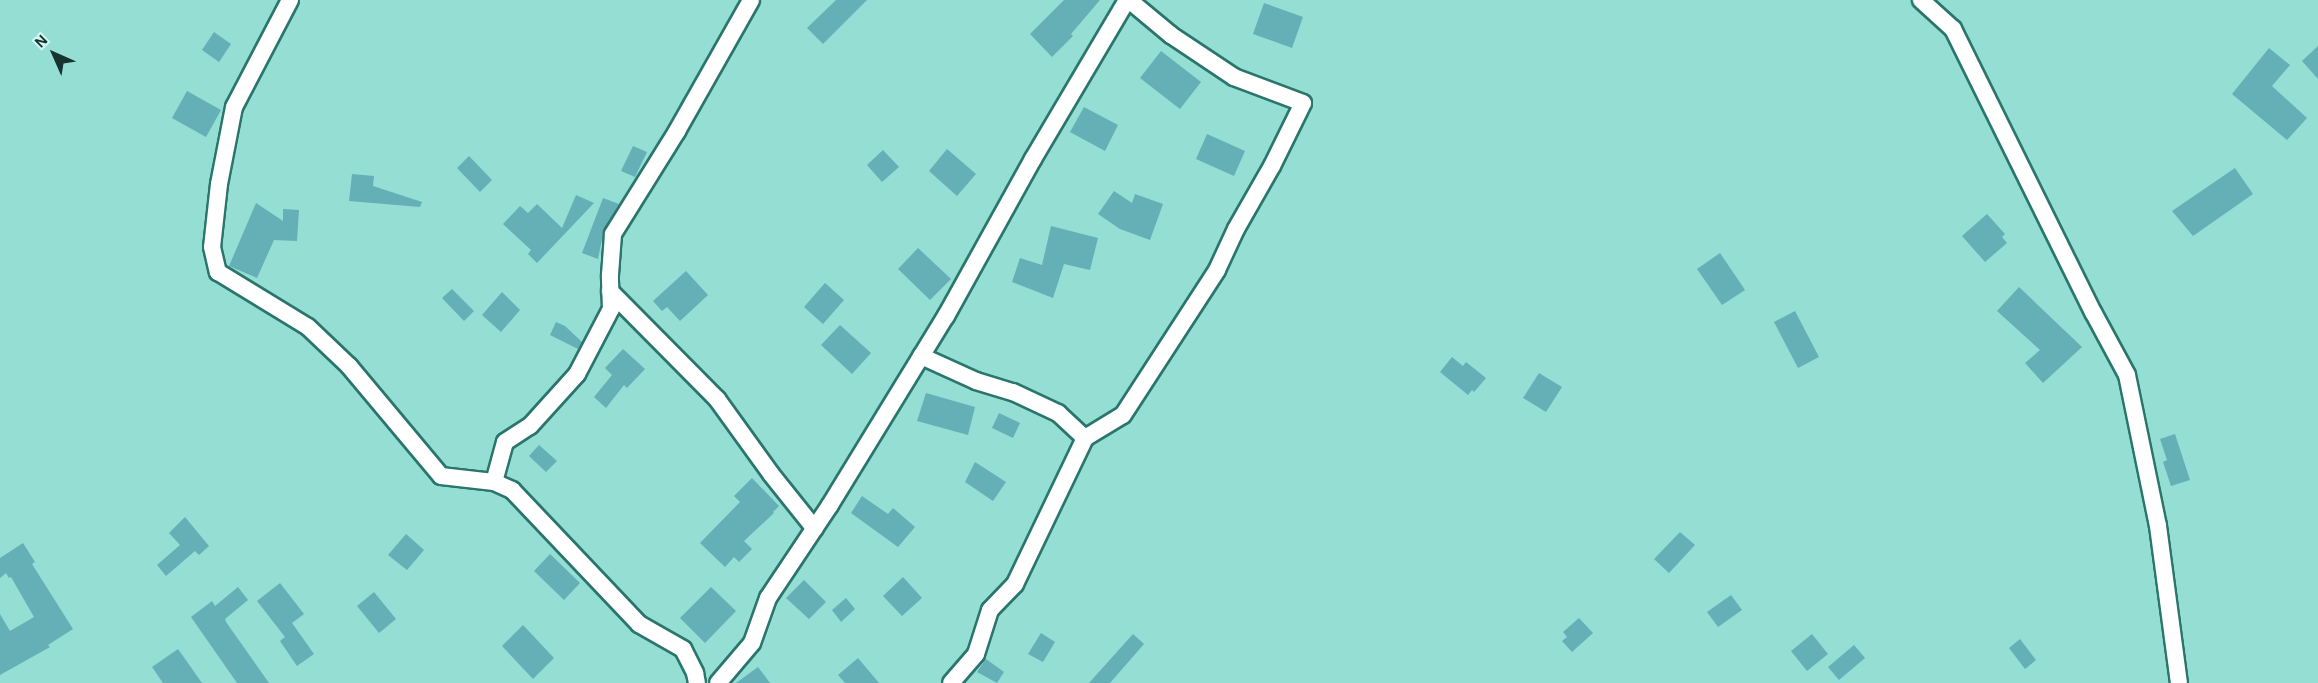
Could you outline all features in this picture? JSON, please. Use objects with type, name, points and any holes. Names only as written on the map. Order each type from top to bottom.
[{"type":"street","points":[[290,0],[234,107],[219,184],[212,247],[218,272],[308,327],[350,366],[441,476],[494,482],[512,490],[639,624],[683,648],[695,673],[697,683]]},
{"type":"street","points":[[494,482],[505,442],[530,426],[577,374],[611,309],[613,234],[677,131],[751,0]]},
{"type":"street","points":[[718,683],[752,643],[768,598],[815,529],[921,356],[1128,0],[1171,35],[1234,77],[1303,103],[1217,270],[1123,415],[1085,438],[1016,584],[990,610],[976,654],[951,683]]},
{"type":"street","points":[[1921,0],[1953,29],[2092,312],[2127,375],[2158,526],[2179,683]]},
{"type":"street","points":[[610,291],[717,399],[771,474],[815,529]]},
{"type":"street","points":[[921,356],[976,381],[1013,392],[1058,413],[1085,438]]},
{"type":"building","points":[[836,0],[867,0],[823,44],[807,28]]},
{"type":"building","points":[[1064,0],[1100,0],[1071,34],[1073,36],[1052,57],[1030,34]]},
{"type":"building","points":[[1264,3],[1303,17],[1292,48],[1253,34]]},
{"type":"building","points":[[214,32],[231,44],[219,62],[202,50]]},
{"type":"building","points":[[2318,46],[2318,79],[2302,61]]},
{"type":"building","points":[[2269,48],[2290,65],[2272,86],[2307,118],[2287,140],[2232,94]]},
{"type":"building","points":[[1161,51],[1201,82],[1180,109],[1140,78]]},
{"type":"building","points":[[187,91],[221,110],[206,137],[172,118]]},
{"type":"building","points":[[1084,107],[1118,125],[1105,151],[1070,132]]},
{"type":"building","points":[[1207,134],[1245,151],[1234,176],[1196,159]]},
{"type":"building","points":[[633,146],[647,152],[635,177],[621,171]]},
{"type":"building","points":[[947,149],[976,174],[957,196],[929,171]]},
{"type":"building","points":[[883,150],[899,167],[882,182],[867,165]]},
{"type":"building","points":[[469,156],[492,180],[480,192],[457,168]]},
{"type":"building","points":[[2235,168],[2253,194],[2193,236],[2172,211]]},
{"type":"building","points":[[352,174],[374,176],[373,186],[422,202],[420,207],[349,201]]},
{"type":"building","points":[[1114,191],[1132,203],[1135,194],[1163,204],[1150,240],[1120,229],[1098,214]]},
{"type":"building","points":[[576,195],[594,203],[537,263],[528,254],[531,250],[503,224],[520,206],[528,213],[537,204],[562,228]]},
{"type":"building","points":[[603,198],[619,204],[604,229],[598,259],[582,253]]},
{"type":"building","points":[[256,203],[283,221],[283,209],[299,210],[297,241],[274,240],[257,278],[229,266]]},
{"type":"building","points":[[1987,214],[2005,234],[2002,237],[2007,243],[1985,262],[1962,236]]},
{"type":"building","points":[[1051,226],[1098,238],[1090,270],[1064,264],[1053,298],[1012,282],[1020,258],[1042,265]]},
{"type":"building","points":[[918,248],[951,279],[930,300],[898,269]]},
{"type":"building","points":[[1720,253],[1745,290],[1722,305],[1697,269]]},
{"type":"building","points":[[686,271],[708,295],[680,321],[667,307],[662,311],[653,301]]},
{"type":"building","points":[[825,283],[844,300],[823,324],[804,307]]},
{"type":"building","points":[[2019,287],[2082,347],[2043,383],[2025,363],[2040,350],[1997,311]]},
{"type":"building","points":[[452,289],[474,311],[464,321],[442,298]]},
{"type":"building","points":[[502,292],[520,310],[501,332],[482,315]]},
{"type":"building","points":[[1795,311],[1819,357],[1798,368],[1774,322]]},
{"type":"building","points":[[556,322],[565,326],[582,342],[578,349],[550,335]]},
{"type":"building","points":[[840,325],[871,353],[852,374],[821,345]]},
{"type":"building","points":[[623,349],[645,369],[627,388],[624,385],[606,408],[594,397],[612,375],[605,368]]},
{"type":"building","points":[[1452,357],[1463,366],[1466,362],[1486,378],[1474,392],[1472,390],[1468,395],[1440,372]]},
{"type":"building","points":[[1539,373],[1562,387],[1546,412],[1523,398]]},
{"type":"building","points":[[926,393],[975,407],[968,435],[917,421]]},
{"type":"building","points":[[999,413],[1020,423],[1013,438],[992,428]]},
{"type":"building","points":[[2175,434],[2190,480],[2171,486],[2163,462],[2167,460],[2160,439]]},
{"type":"building","points":[[539,445],[557,461],[546,472],[529,456]]},
{"type":"building","points":[[975,462],[1006,482],[993,501],[965,482]]},
{"type":"building","points":[[752,478],[779,506],[744,541],[752,549],[739,562],[734,557],[725,567],[700,543],[740,502],[734,496]]},
{"type":"building","points":[[862,496],[888,514],[893,508],[915,527],[898,547],[851,513]]},
{"type":"building","points":[[185,517],[209,546],[199,555],[195,551],[166,576],[157,565],[180,545],[169,533]]},
{"type":"building","points":[[1680,532],[1695,545],[1669,573],[1654,559]]},
{"type":"building","points":[[406,534],[424,550],[407,570],[388,555]]},
{"type":"building","points":[[23,543],[35,562],[32,564],[73,629],[48,645],[50,647],[0,675],[0,614],[10,631],[34,617],[11,577],[9,578],[6,573],[0,578],[0,558]]},
{"type":"building","points":[[550,554],[580,583],[564,600],[534,571]]},
{"type":"building","points":[[903,577],[922,598],[902,616],[883,596]]},
{"type":"building","points":[[804,580],[826,602],[809,619],[786,598]]},
{"type":"building","points":[[280,583],[304,614],[292,623],[314,654],[297,666],[280,641],[285,637],[257,601]]},
{"type":"building","points":[[238,587],[248,600],[225,619],[269,683],[237,683],[191,617],[212,601],[215,606]]},
{"type":"building","points":[[711,587],[736,611],[705,643],[680,618]]},
{"type":"building","points":[[374,592],[396,619],[379,633],[357,606]]},
{"type":"building","points":[[1731,595],[1742,610],[1718,627],[1707,612]]},
{"type":"building","points":[[846,598],[855,609],[841,622],[832,610]]},
{"type":"building","points":[[1579,618],[1593,633],[1572,652],[1562,641],[1567,637],[1563,632]]},
{"type":"building","points":[[523,625],[554,658],[533,679],[502,646]]},
{"type":"building","points":[[1041,633],[1055,642],[1043,662],[1028,654]]},
{"type":"building","points":[[1133,634],[1144,644],[1110,683],[1089,683]]},
{"type":"building","points":[[1812,634],[1828,654],[1807,671],[1791,651]]},
{"type":"building","points":[[2020,639],[2036,660],[2025,669],[2009,648]]},
{"type":"building","points":[[1854,645],[1865,658],[1839,680],[1828,667]]},
{"type":"building","points":[[178,649],[202,683],[163,683],[152,667]]},
{"type":"building","points":[[858,658],[879,683],[845,683],[838,675]]},
{"type":"building","points":[[986,659],[1004,672],[997,683],[977,672]]},
{"type":"building","points":[[758,667],[770,683],[736,683]]}]
